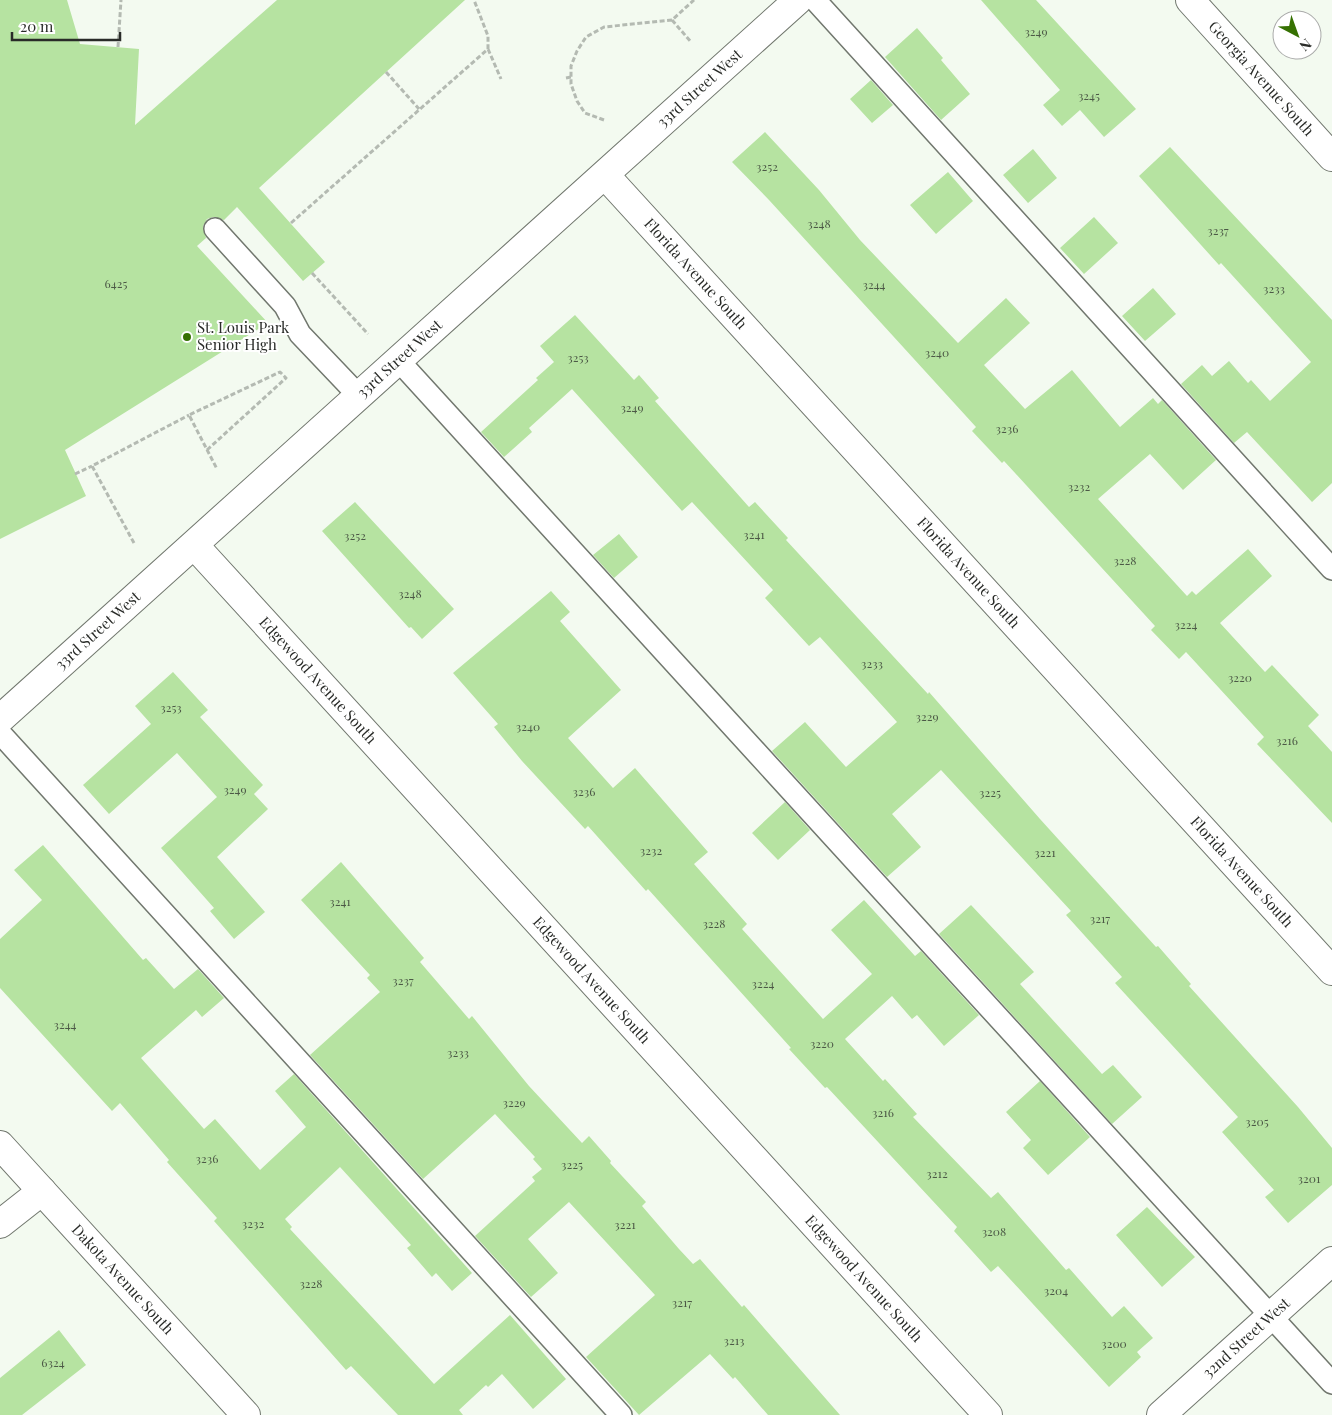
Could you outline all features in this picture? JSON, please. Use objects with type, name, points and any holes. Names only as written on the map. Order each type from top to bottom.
[{"type":"street","name":"33rd Street West","points":[[0,719],[195,546],[798,0]]},
{"type":"street","name":"Georgia Avenue South","points":[[1190,0],[1332,157]]},
{"type":"street","name":"Florida Avenue South","points":[[605,175],[1332,971]]},
{"type":"street","name":"Edgewood Avenue South","points":[[195,546],[988,1415]]},
{"type":"street","name":"Dakota Avenue South","points":[[0,1145],[246,1415]]},
{"type":"street","points":[[0,1224],[42,1191]]},
{"type":"street","name":"32nd Street West","points":[[1161,1415],[1332,1261]]},
{"type":"lane","points":[[815,0],[1332,569]]},
{"type":"lane","points":[[215,229],[286,306],[300,334],[359,396]]},
{"type":"lane","points":[[398,361],[1332,1383]]},
{"type":"lane","points":[[0,733],[621,1415]]},
{"type":"path","points":[[118,47],[121,0]]},
{"type":"path","points":[[474,0],[488,36],[488,48],[501,78]]},
{"type":"path","points":[[604,120],[585,113],[577,101],[571,77],[571,66],[577,51],[586,37],[604,27],[672,20],[694,0]]},
{"type":"path","points":[[672,20],[691,42]]},
{"type":"path","points":[[290,223],[488,48]]},
{"type":"path","points":[[386,72],[419,109]]},
{"type":"path","points":[[566,78],[571,77]]},
{"type":"path","points":[[312,273],[368,334]]},
{"type":"path","points":[[75,474],[189,415],[280,372],[286,378],[207,450]]},
{"type":"path","points":[[189,415],[216,468]]},
{"type":"path","points":[[92,466],[134,543]]},
{"type":"building","points":[[0,0],[67,0],[80,44],[139,49],[135,125],[277,0],[465,0],[259,188],[325,262],[303,281],[237,207],[224,220],[213,217],[207,219],[203,226],[206,238],[197,246],[268,323],[65,450],[86,496],[0,539]]},
{"type":"building","points":[[981,0],[1036,0],[1136,109],[1104,137],[1080,110],[1062,126],[1043,105],[1060,90]]},
{"type":"building","points":[[917,28],[970,94],[941,120],[885,57]]},
{"type":"building","points":[[871,80],[893,105],[872,123],[850,99]]},
{"type":"building","points":[[765,132],[819,190],[860,240],[958,343],[1006,298],[1030,323],[984,365],[1025,409],[1072,370],[1120,427],[1153,398],[1158,404],[1162,400],[1216,460],[1183,490],[1150,454],[1098,499],[1187,596],[1192,591],[1196,595],[1248,549],[1272,576],[1220,623],[1265,672],[1272,665],[1319,715],[1308,726],[1332,752],[1332,823],[1257,744],[1264,737],[1186,652],[1179,659],[1151,630],[1155,626],[1004,461],[1002,463],[972,431],[976,427],[732,162]]},
{"type":"building","points":[[1170,147],[1332,320],[1332,483],[1312,502],[1247,432],[1234,443],[1181,384],[1202,365],[1212,376],[1229,361],[1248,383],[1251,380],[1270,401],[1311,362],[1221,263],[1219,265],[1139,176]]},
{"type":"building","points":[[1033,149],[1057,178],[1028,203],[1003,175]]},
{"type":"building","points":[[948,172],[973,201],[936,234],[910,205]]},
{"type":"building","points":[[1094,217],[1118,243],[1084,274],[1060,248]]},
{"type":"building","points":[[1153,288],[1176,314],[1145,341],[1122,316]]},
{"type":"building","points":[[575,315],[634,380],[639,375],[659,398],[655,401],[749,507],[755,502],[788,538],[786,540],[928,694],[929,692],[1040,819],[1156,947],[1158,946],[1191,984],[1189,986],[1298,1107],[1332,1148],[1332,1185],[1288,1223],[1265,1197],[1274,1190],[1222,1132],[1238,1117],[1115,983],[1122,977],[1066,915],[1071,911],[941,770],[892,814],[921,847],[887,877],[772,751],[805,722],[846,767],[897,722],[820,637],[809,646],[765,598],[773,590],[692,502],[682,511],[572,389],[529,428],[532,432],[504,457],[481,432],[538,380],[536,378],[554,362],[540,346]]},
{"type":"building","points":[[355,502],[454,609],[422,639],[411,627],[409,628],[322,531]]},
{"type":"building","points":[[619,534],[638,557],[614,578],[593,555]]},
{"type":"building","points":[[551,591],[570,612],[560,621],[621,690],[568,738],[613,788],[635,768],[708,852],[694,864],[747,924],[742,929],[823,1019],[872,974],[831,930],[864,900],[915,956],[921,951],[979,1015],[944,1046],[917,1015],[912,1019],[892,996],[845,1039],[883,1081],[885,1079],[917,1114],[913,1117],[991,1198],[998,1192],[1066,1270],[1069,1268],[1112,1317],[1124,1306],[1153,1338],[1137,1352],[1141,1357],[1109,1387],[998,1266],[991,1272],[954,1231],[957,1227],[827,1087],[825,1088],[789,1049],[791,1048],[648,889],[646,891],[588,826],[585,829],[522,761],[494,727],[498,724],[453,673]]},
{"type":"building","points":[[173,672],[208,710],[200,717],[263,785],[254,794],[268,809],[217,857],[265,912],[234,939],[210,911],[214,908],[161,848],[217,797],[177,753],[109,814],[83,785],[151,724],[135,706]]},
{"type":"building","points":[[785,802],[810,830],[778,860],[752,833]]},
{"type":"building","points":[[43,845],[143,960],[146,958],[174,989],[198,969],[224,998],[202,1017],[196,1010],[141,1058],[204,1129],[215,1119],[260,1170],[306,1127],[275,1091],[294,1074],[472,1273],[452,1291],[436,1273],[432,1277],[407,1248],[411,1245],[340,1167],[285,1219],[292,1227],[290,1229],[434,1384],[510,1315],[566,1379],[533,1409],[502,1374],[488,1387],[486,1385],[459,1410],[463,1415],[398,1415],[351,1366],[346,1370],[214,1221],[217,1218],[167,1162],[169,1160],[120,1103],[112,1111],[0,988],[0,939],[42,900],[14,870]]},
{"type":"building","points":[[341,862],[424,958],[420,962],[469,1019],[472,1016],[529,1086],[582,1143],[589,1136],[611,1161],[610,1163],[646,1202],[642,1206],[679,1249],[693,1264],[700,1259],[742,1307],[744,1305],[840,1415],[768,1415],[735,1377],[733,1379],[710,1354],[639,1415],[586,1357],[655,1295],[569,1202],[528,1239],[558,1273],[531,1297],[475,1236],[535,1181],[532,1177],[542,1169],[533,1159],[535,1157],[495,1114],[423,1179],[310,1055],[380,992],[367,978],[370,975],[301,900]]},
{"type":"building","points":[[971,905],[1034,972],[1020,984],[1102,1074],[1113,1065],[1142,1097],[1112,1124],[939,934]]},
{"type":"building","points":[[1040,1081],[1090,1137],[1048,1175],[1023,1148],[1031,1140],[1006,1112]]},
{"type":"building","points":[[1147,1207],[1195,1257],[1162,1287],[1116,1235]]},
{"type":"building","points":[[59,1330],[86,1365],[22,1415],[0,1415],[0,1378]]},
{"type":"place","name":"St. Louis Park Senior High","points":[[187,337]]}]
